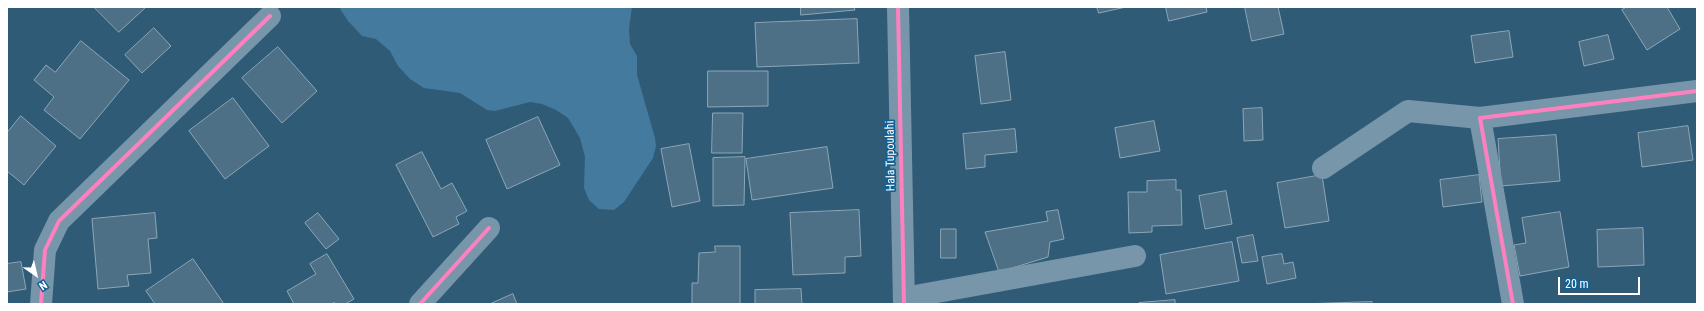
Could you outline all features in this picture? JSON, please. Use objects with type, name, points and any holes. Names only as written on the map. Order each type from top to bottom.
[{"type":"street","name":"Hala Tupoulahi","points":[[898,7],[904,301]]},
{"type":"street","points":[[41,304],[45,250],[59,221],[270,16]]},
{"type":"street","points":[[1323,168],[1408,111],[1480,118],[1697,91]]},
{"type":"street","points":[[1480,118],[1513,304]]},
{"type":"street","points":[[420,304],[489,228]]},
{"type":"street","points":[[904,301],[1135,256]]},
{"type":"water","points":[[339,7],[632,7],[629,29],[630,44],[637,56],[637,75],[655,138],[656,146],[653,158],[624,202],[614,210],[599,209],[589,200],[584,188],[585,157],[580,138],[568,118],[556,110],[542,104],[530,102],[495,111],[487,110],[460,93],[424,88],[410,79],[398,66],[390,51],[376,39],[362,36],[348,21]]},
{"type":"building","points":[[94,7],[146,7],[119,32]]},
{"type":"building","points":[[801,7],[854,7],[855,10],[801,15]]},
{"type":"building","points":[[1097,7],[1126,7],[1099,13]]},
{"type":"building","points":[[1166,7],[1206,7],[1207,12],[1169,21]]},
{"type":"building","points":[[1245,7],[1278,7],[1284,34],[1252,41]]},
{"type":"building","points":[[1627,7],[1667,7],[1680,29],[1647,50],[1622,10]]},
{"type":"building","points":[[857,19],[859,63],[757,67],[755,23]]},
{"type":"building","points":[[154,28],[171,46],[142,73],[125,55]]},
{"type":"building","points":[[1509,31],[1513,57],[1475,63],[1471,36]]},
{"type":"building","points":[[1608,35],[1614,59],[1584,66],[1579,42]]},
{"type":"building","points":[[81,41],[129,80],[80,139],[44,110],[54,97],[34,80],[46,65],[55,72]]},
{"type":"building","points":[[278,47],[317,91],[282,123],[242,78]]},
{"type":"building","points":[[1005,52],[1011,100],[981,104],[975,56]]},
{"type":"building","points":[[708,71],[768,71],[768,106],[708,107]]},
{"type":"building","points":[[233,98],[269,146],[225,179],[189,131]]},
{"type":"building","points":[[1262,108],[1263,140],[1244,141],[1243,109]]},
{"type":"building","points":[[713,113],[743,113],[742,153],[712,153]]},
{"type":"building","points":[[21,116],[56,146],[24,185],[7,171],[7,133]]},
{"type":"building","points":[[538,117],[560,165],[507,189],[486,140]]},
{"type":"building","points":[[1154,121],[1160,151],[1120,158],[1115,128]]},
{"type":"building","points":[[1688,126],[1693,160],[1642,167],[1638,133]]},
{"type":"building","points":[[1015,129],[1017,152],[985,155],[985,167],[966,169],[963,134]]},
{"type":"building","points":[[1556,135],[1560,181],[1501,186],[1498,139]]},
{"type":"building","points":[[689,144],[700,201],[672,207],[661,149]]},
{"type":"building","points":[[827,147],[833,188],[752,200],[746,159]]},
{"type":"building","points":[[422,152],[441,189],[452,183],[467,211],[456,217],[459,224],[433,237],[396,165]]},
{"type":"building","points":[[745,157],[744,205],[713,206],[713,158]]},
{"type":"building","points":[[1322,175],[1329,221],[1285,228],[1277,183]]},
{"type":"building","points":[[1479,175],[1482,202],[1443,207],[1440,180]]},
{"type":"building","points":[[1176,180],[1176,190],[1181,190],[1182,225],[1152,226],[1152,232],[1129,233],[1128,192],[1147,192],[1147,181]]},
{"type":"building","points":[[1226,191],[1232,224],[1205,229],[1199,196]]},
{"type":"building","points":[[859,210],[861,256],[845,257],[845,273],[793,275],[790,213]]},
{"type":"building","points":[[1058,210],[1064,239],[1050,242],[1048,257],[999,272],[985,232],[1048,221],[1046,212]]},
{"type":"building","points":[[1560,212],[1569,267],[1520,276],[1514,245],[1526,243],[1522,218]]},
{"type":"building","points":[[155,213],[157,238],[148,239],[151,273],[127,275],[129,286],[98,289],[92,219]]},
{"type":"building","points":[[318,213],[339,239],[326,249],[305,223]]},
{"type":"building","points":[[1643,228],[1644,265],[1598,267],[1597,230]]},
{"type":"building","points":[[941,229],[956,229],[956,258],[941,258]]},
{"type":"building","points":[[1253,235],[1258,261],[1242,263],[1237,238]]},
{"type":"building","points":[[1232,242],[1239,281],[1166,294],[1160,255]]},
{"type":"building","points":[[715,246],[740,246],[740,304],[692,304],[692,283],[698,283],[699,253],[715,252]]},
{"type":"building","points":[[327,254],[354,299],[345,304],[335,304],[334,302],[332,304],[294,304],[287,291],[316,274],[310,264]]},
{"type":"building","points":[[1282,254],[1284,264],[1293,262],[1296,278],[1267,284],[1262,257]]},
{"type":"building","points":[[193,259],[224,304],[155,304],[146,291]]},
{"type":"building","points":[[21,262],[26,289],[7,292],[7,264]]},
{"type":"building","points":[[801,289],[802,304],[755,304],[755,290]]},
{"type":"building","points":[[513,294],[517,304],[490,304]]},
{"type":"building","points":[[1175,300],[1175,304],[1139,304],[1139,303]]},
{"type":"building","points":[[1372,302],[1372,304],[1300,304]]},
{"type":"cycle path","points":[[898,7],[904,304]]},
{"type":"cycle path","points":[[41,304],[45,250],[59,221],[270,16]]},
{"type":"cycle path","points":[[1513,304],[1480,118],[1697,91]]},
{"type":"cycle path","points":[[420,304],[489,228]]}]
